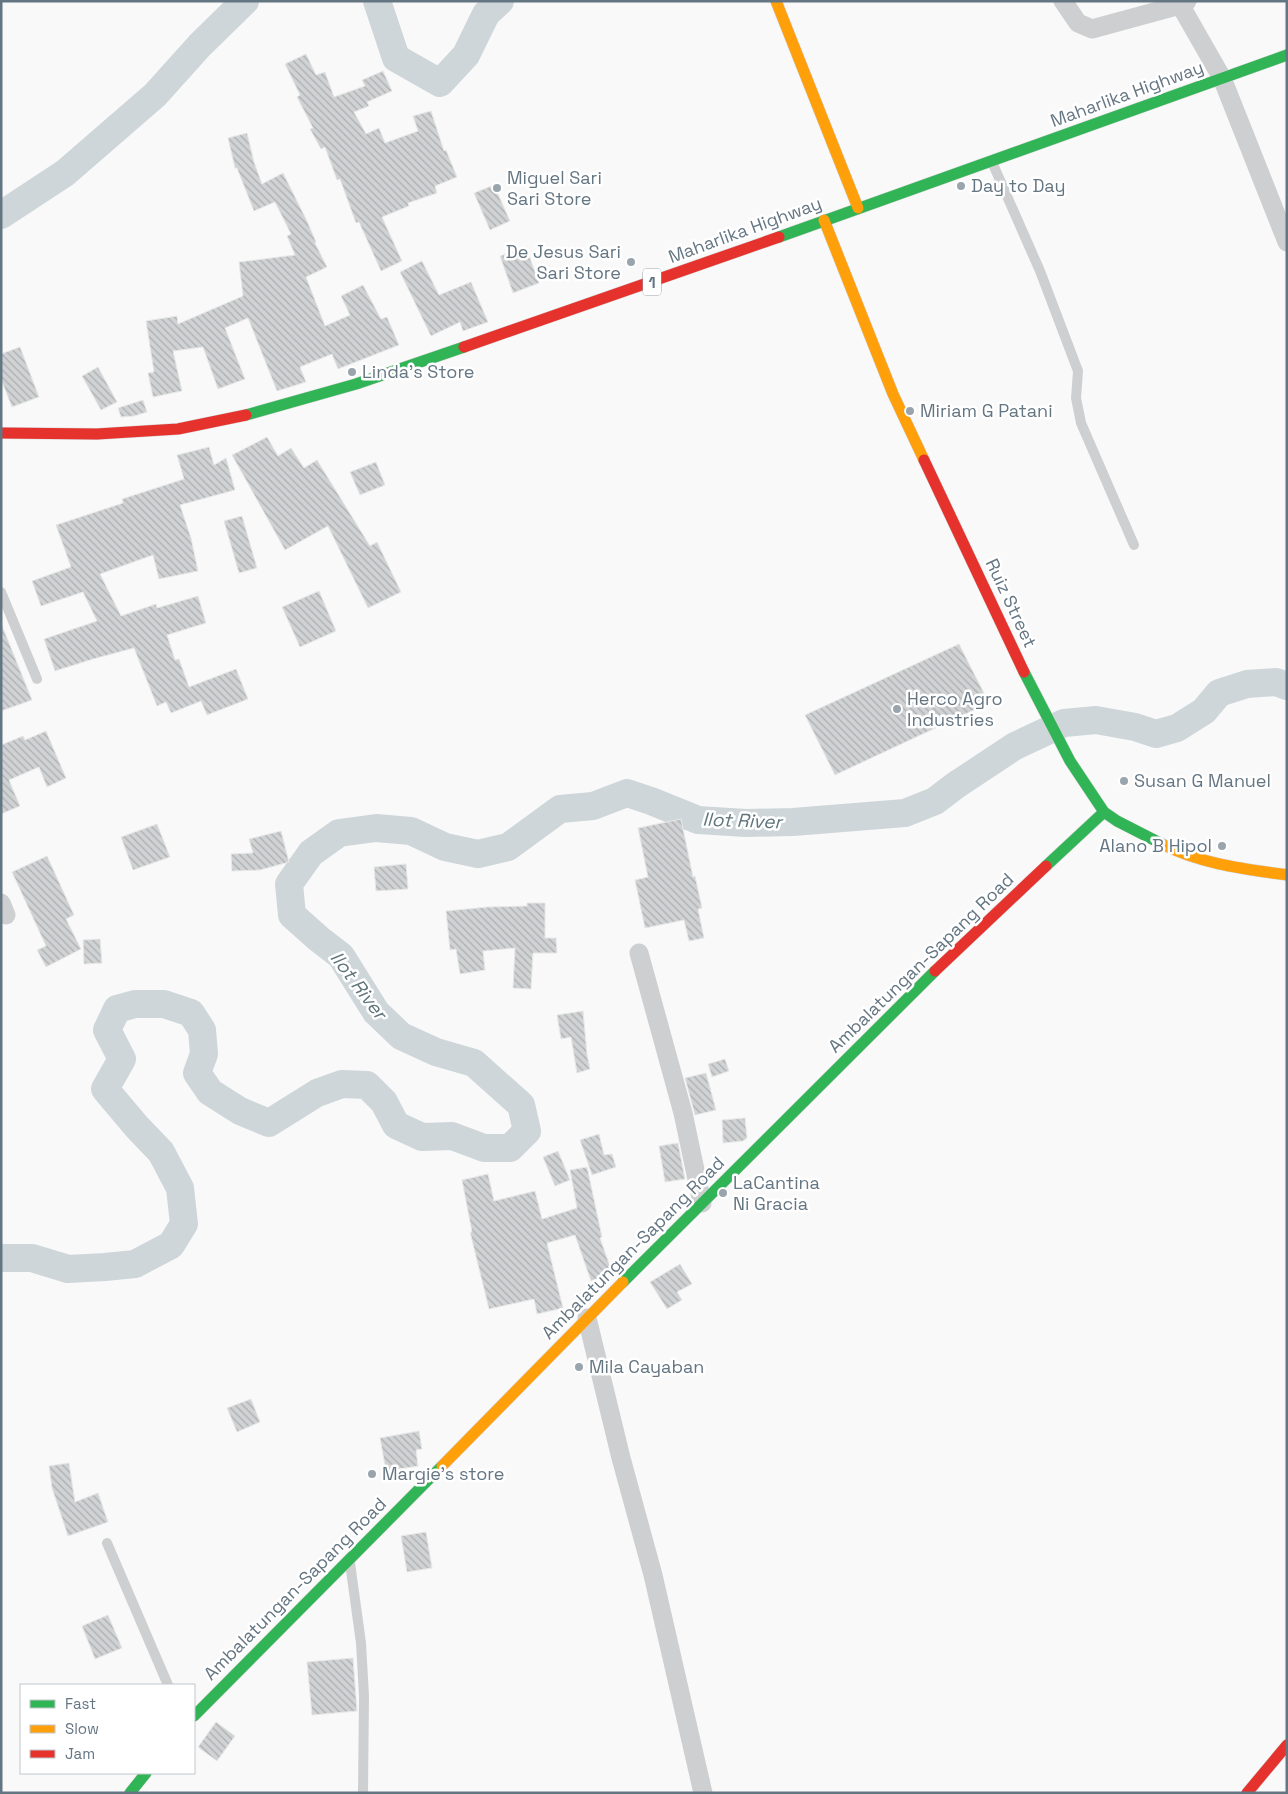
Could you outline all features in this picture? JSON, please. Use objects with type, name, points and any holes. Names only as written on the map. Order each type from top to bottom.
[{"type":"main road","points":[[776,1],[858,208]]},
{"type":"main road","name":"Maharlika Highway","points":[[1,433],[97,434],[178,429],[264,411],[356,384],[690,269],[1287,55]]},
{"type":"main road","name":"Ruiz Street","points":[[824,220],[893,394],[1035,696],[1070,761],[1104,812],[1169,848],[1195,858],[1241,869],[1287,875]]},
{"type":"main road","name":"Ambalatungan-Sapang Road","points":[[195,1715],[587,1318],[923,983],[1104,812]]},
{"type":"main road","points":[[1247,1793],[1287,1744]]},
{"type":"main road","points":[[130,1793],[145,1774]]},
{"type":"street","points":[[1063,1],[1078,23],[1092,29],[1182,2],[1222,78],[1287,242]]},
{"type":"street","points":[[639,953],[682,1113],[702,1203]]},
{"type":"street","points":[[587,1318],[621,1458],[653,1576],[703,1793]]},
{"type":"lane","points":[[992,160],[1040,271],[1078,371],[1076,398],[1081,422],[1134,545]]},
{"type":"lane","points":[[1,592],[37,679]]},
{"type":"lane","points":[[107,1543],[168,1684]]},
{"type":"lane","points":[[350,1560],[361,1643],[364,1696],[363,1793]]},
{"type":"building","points":[[306,54],[316,75],[325,72],[334,97],[365,86],[362,80],[383,71],[392,91],[367,102],[369,106],[354,112],[366,134],[379,128],[385,143],[418,131],[413,116],[431,111],[444,151],[446,150],[457,177],[435,186],[437,193],[408,203],[409,206],[382,217],[402,261],[381,271],[359,222],[356,223],[340,179],[337,180],[325,147],[321,149],[310,129],[313,128],[297,97],[300,95],[285,64]]},
{"type":"building","points":[[247,133],[262,184],[283,173],[327,267],[306,277],[325,326],[350,315],[341,296],[363,285],[381,319],[387,317],[399,345],[338,369],[332,354],[300,367],[306,382],[277,391],[248,318],[225,328],[245,379],[218,389],[203,347],[173,351],[182,391],[153,397],[148,373],[154,372],[146,321],[177,316],[178,324],[243,296],[239,262],[295,255],[287,236],[291,234],[275,202],[254,211],[237,168],[235,168],[228,138]]},
{"type":"building","points":[[494,185],[510,221],[490,230],[474,193]]},
{"type":"building","points":[[526,247],[539,283],[513,293],[500,256]]},
{"type":"building","points":[[422,261],[439,295],[471,282],[488,322],[463,331],[460,322],[431,336],[400,272]]},
{"type":"building","points":[[20,347],[39,397],[12,407],[1,379],[1,354]]},
{"type":"building","points":[[98,367],[117,402],[101,410],[82,376]]},
{"type":"building","points":[[143,400],[147,412],[121,417],[118,408]]},
{"type":"building","points":[[267,437],[278,456],[291,448],[304,468],[317,460],[370,546],[377,542],[401,592],[368,608],[328,526],[285,550],[232,455]]},
{"type":"building","points":[[209,447],[214,465],[226,458],[235,490],[180,505],[191,538],[198,571],[159,579],[153,555],[100,574],[121,616],[156,604],[157,608],[198,596],[206,623],[167,635],[175,660],[179,659],[189,687],[236,669],[248,699],[207,715],[201,701],[171,713],[166,702],[157,706],[134,648],[55,671],[44,639],[97,621],[83,592],[41,606],[32,581],[71,567],[56,525],[123,503],[122,499],[184,479],[177,455]]},
{"type":"building","points":[[376,462],[385,485],[360,495],[350,472]]},
{"type":"building","points":[[242,516],[257,568],[239,573],[224,521]]},
{"type":"building","points":[[319,591],[336,631],[300,647],[282,607]]},
{"type":"building","points":[[1,623],[32,700],[1,711]]},
{"type":"building","name":"Herco Agro Industries","points":[[959,644],[989,703],[835,775],[805,715]]},
{"type":"building","points":[[46,731],[66,778],[47,787],[39,767],[9,780],[20,806],[1,814],[1,745],[23,736],[25,740]]},
{"type":"building","points":[[681,819],[693,877],[695,876],[702,908],[698,909],[704,938],[689,941],[684,920],[645,928],[635,880],[648,877],[638,828]]},
{"type":"building","points":[[157,824],[170,857],[133,870],[121,837]]},
{"type":"building","points":[[281,831],[289,862],[260,870],[232,871],[231,854],[253,853],[249,839]]},
{"type":"building","points":[[47,856],[74,915],[66,919],[81,949],[46,967],[37,950],[46,946],[12,872]]},
{"type":"building","points":[[406,864],[408,889],[376,891],[374,867]]},
{"type":"building","points":[[527,903],[545,903],[545,938],[556,938],[557,953],[533,953],[531,989],[513,988],[515,948],[483,951],[485,970],[460,974],[456,949],[450,950],[446,911],[527,906]]},
{"type":"building","points":[[100,939],[102,963],[84,964],[83,940]]},
{"type":"building","points":[[583,1011],[590,1069],[577,1073],[571,1037],[561,1039],[557,1015]]},
{"type":"building","points":[[725,1059],[729,1071],[712,1077],[708,1064]]},
{"type":"building","points":[[706,1073],[716,1110],[695,1115],[685,1078]]},
{"type":"building","points":[[745,1118],[747,1138],[743,1141],[723,1143],[722,1120]]},
{"type":"building","points":[[599,1134],[604,1155],[612,1154],[616,1167],[592,1175],[580,1140]]},
{"type":"building","points":[[678,1143],[685,1179],[665,1182],[659,1146]]},
{"type":"building","points":[[558,1151],[570,1180],[555,1186],[543,1157]]},
{"type":"building","points":[[587,1167],[602,1237],[600,1238],[612,1272],[609,1275],[591,1281],[575,1235],[547,1243],[563,1308],[537,1314],[534,1299],[489,1309],[470,1232],[472,1232],[462,1180],[488,1174],[494,1201],[535,1191],[542,1219],[577,1208],[570,1170]]},
{"type":"building","points":[[680,1264],[692,1284],[677,1292],[682,1300],[667,1309],[650,1282]]},
{"type":"building","points":[[251,1399],[260,1422],[237,1432],[227,1408]]},
{"type":"building","points":[[419,1431],[422,1449],[416,1450],[418,1466],[386,1471],[380,1438]]},
{"type":"building","points":[[69,1463],[75,1502],[98,1493],[108,1522],[68,1536],[52,1488],[49,1466]]},
{"type":"building","points":[[426,1532],[432,1568],[407,1572],[401,1536]]},
{"type":"building","points":[[108,1615],[122,1648],[95,1659],[82,1626]]},
{"type":"building","points":[[353,1658],[357,1711],[312,1715],[307,1662]]},
{"type":"building","points":[[216,1722],[235,1736],[217,1761],[198,1747]]},
{"type":"waterway","points":[[1,215],[65,173],[155,95],[200,45],[245,1]]},
{"type":"waterway","points":[[377,1],[396,58],[440,83],[466,55],[486,14],[500,1]]},
{"type":"waterway","name":"Ilot River","points":[[1,1258],[32,1258],[68,1269],[135,1264],[171,1245],[184,1224],[180,1188],[161,1152],[105,1089],[122,1059],[107,1030],[117,1009],[135,1004],[164,1004],[191,1013],[202,1030],[204,1054],[197,1073],[210,1092],[240,1111],[269,1123],[317,1093],[342,1084],[367,1085],[384,1102],[396,1125],[422,1137],[452,1136],[484,1148],[510,1148],[527,1131],[521,1105],[474,1063],[436,1052],[401,1036],[376,1012],[341,956],[292,915],[289,884],[311,853],[339,833],[376,828],[411,831],[445,847],[478,854],[508,847],[560,809],[593,806],[627,793],[698,820],[746,823],[793,822],[905,813],[935,801],[1015,746],[1064,723],[1096,720],[1135,727],[1156,734],[1177,728],[1204,711],[1219,693],[1247,684],[1276,682],[1287,686]]},
{"type":"traffic: fast","points":[[779,237],[1287,55]]},
{"type":"traffic: fast","points":[[246,415],[356,384],[464,347]]},
{"type":"traffic: fast","points":[[1024,672],[1070,761],[1104,812],[1117,821],[1162,844]]},
{"type":"traffic: fast","points":[[1046,866],[1104,812]]},
{"type":"traffic: fast","points":[[623,1282],[935,971]]},
{"type":"traffic: fast","points":[[195,1715],[442,1466]]},
{"type":"traffic: fast","points":[[130,1793],[145,1774]]},
{"type":"traffic: slow","points":[[776,1],[858,208]]},
{"type":"traffic: slow","points":[[824,220],[893,394],[924,460]]},
{"type":"traffic: slow","points":[[1162,844],[1207,861],[1287,875]]},
{"type":"traffic: slow","points":[[442,1466],[623,1282]]},
{"type":"traffic: jam","points":[[464,347],[779,237]]},
{"type":"traffic: jam","points":[[1,433],[97,434],[178,429],[246,415]]},
{"type":"traffic: jam","points":[[924,460],[1024,672]]},
{"type":"traffic: jam","points":[[935,971],[1046,866]]},
{"type":"traffic: jam","points":[[1247,1793],[1287,1745]]},
{"type":"place","name":"Day to Day","points":[[961,186]]},
{"type":"place","name":"Miguel Sari Sari Store","points":[[497,188]]},
{"type":"place","name":"De Jesus Sari Sari Store","points":[[631,262]]},
{"type":"place","name":"Linda's Store","points":[[352,372]]},
{"type":"place","name":"Miriam G Patani","points":[[910,411]]},
{"type":"place","name":"Herco Agro Industries","points":[[897,709]]},
{"type":"place","name":"Susan G Manuel","points":[[1124,781]]},
{"type":"place","name":"Alano B Hipol","points":[[1222,846]]},
{"type":"place","name":"LaCantina Ni Gracia","points":[[723,1193]]},
{"type":"place","name":"Mila Cayaban","points":[[579,1367]]},
{"type":"place","name":"Margie's store","points":[[372,1474]]}]
